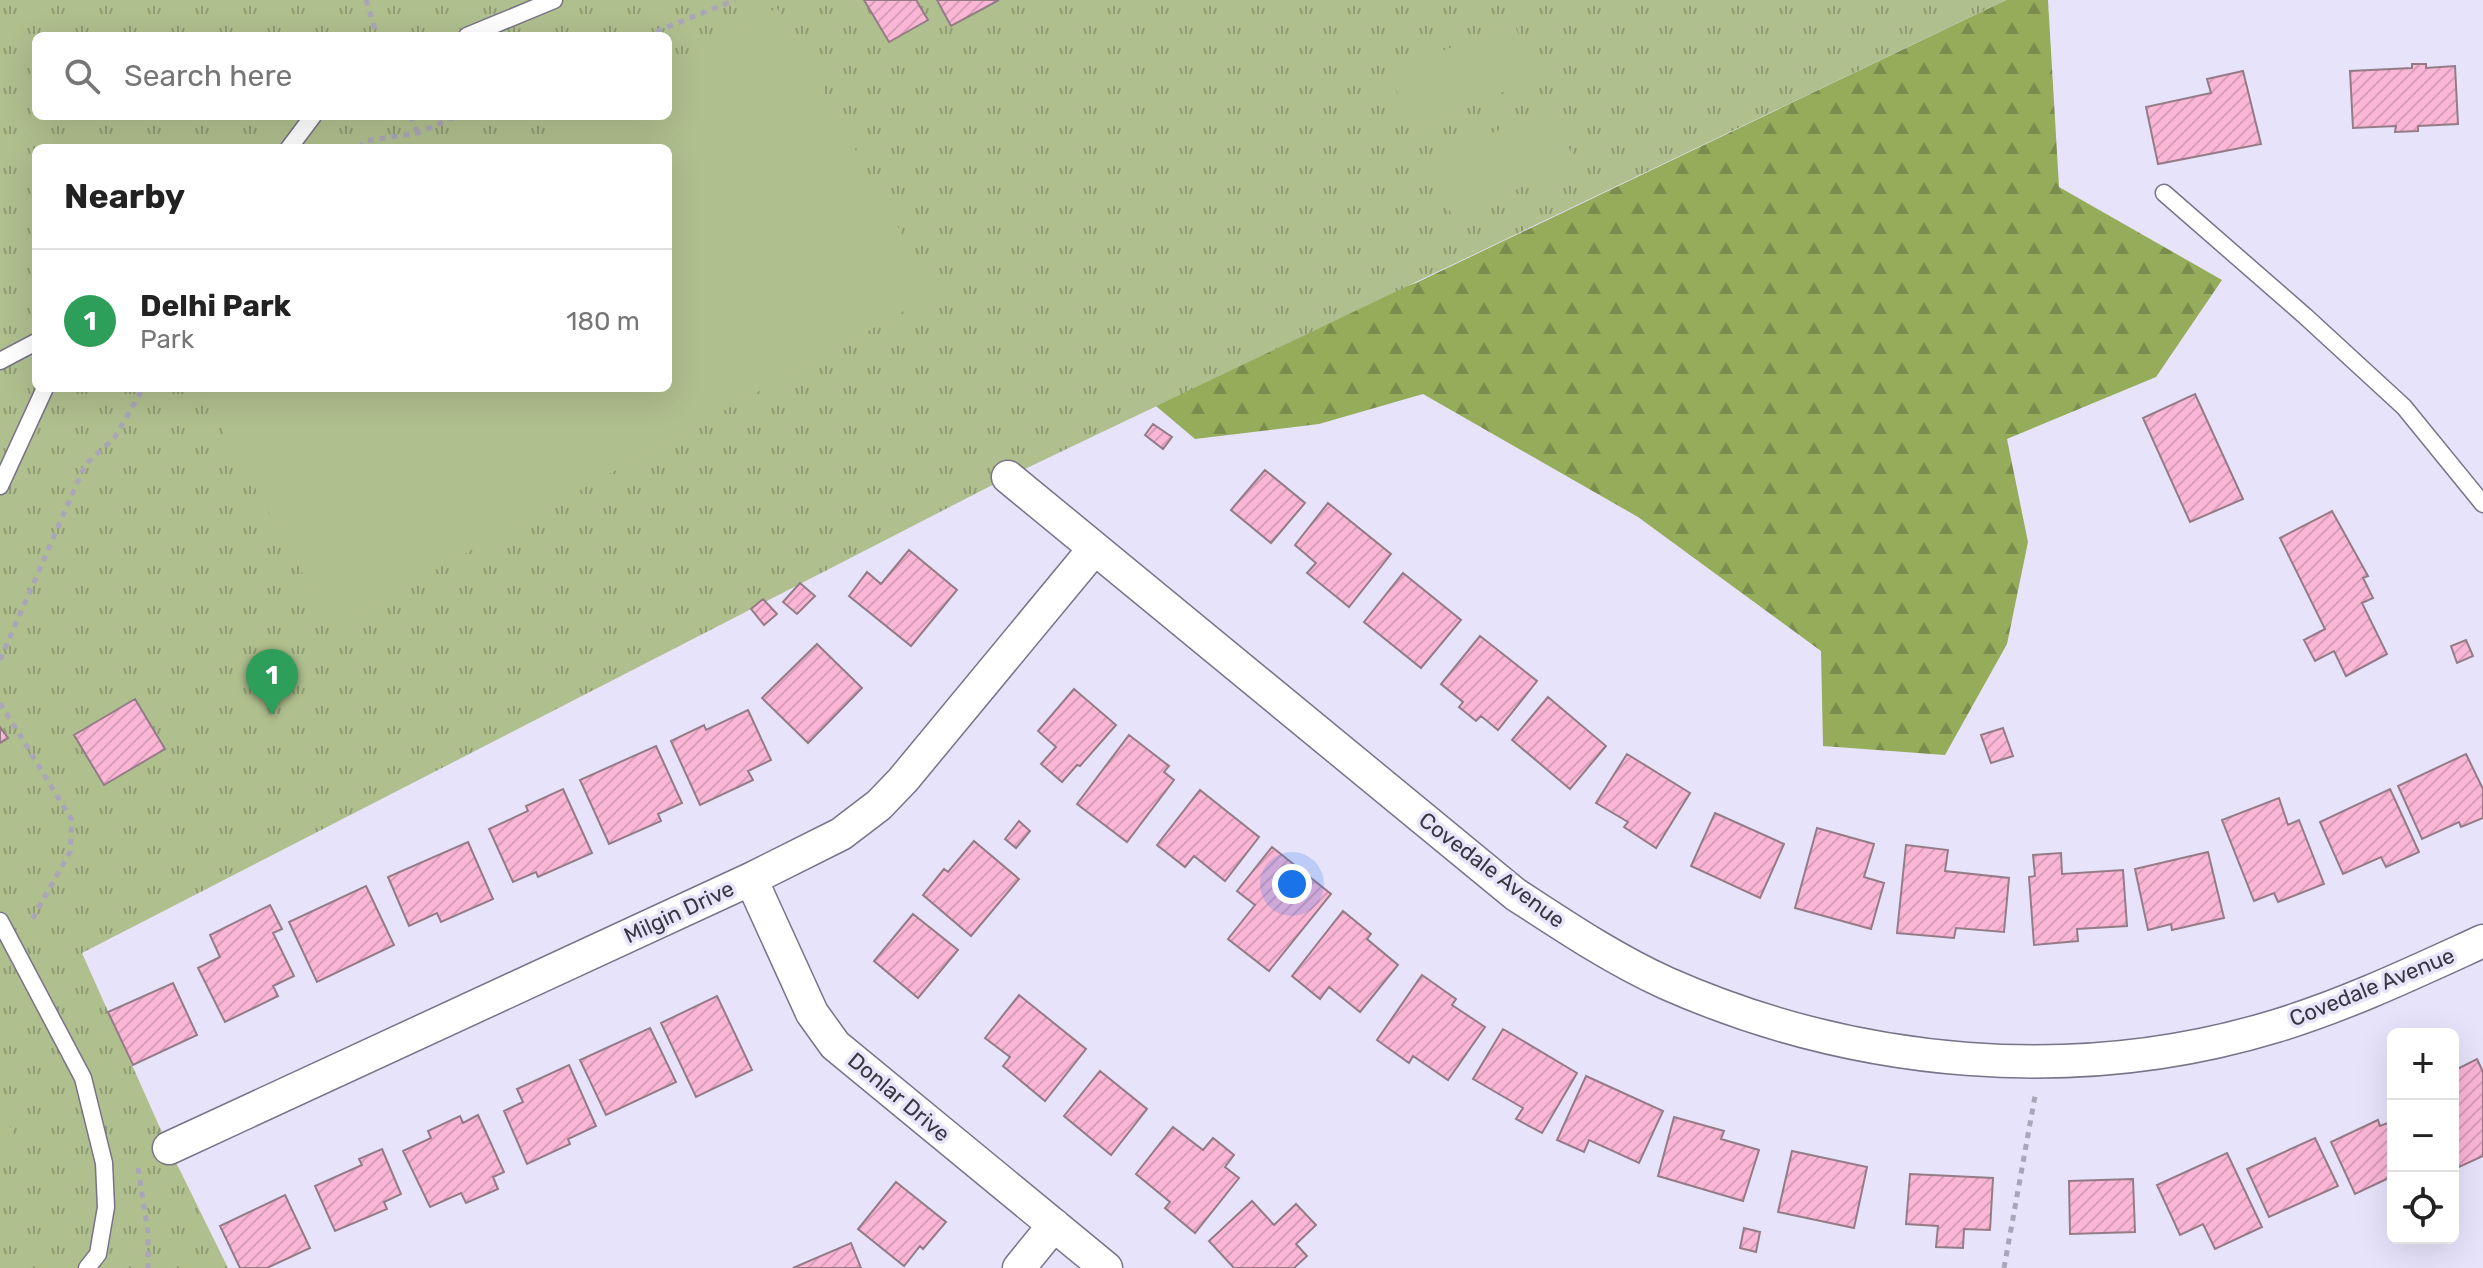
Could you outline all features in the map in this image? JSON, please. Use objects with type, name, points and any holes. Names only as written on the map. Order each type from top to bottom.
[{"type":"street","name":"Covedale Avenue","points":[[1008,477],[1515,894],[1588,941],[1664,982],[1745,1014],[1845,1042],[1931,1056],[2042,1061],[2104,1059],[2191,1047],[2275,1026],[2356,998],[2483,941]]},
{"type":"street","name":"Milgin Drive","points":[[169,1148],[751,879],[841,834],[879,805],[1094,549]]},
{"type":"street","name":"Donlar Drive","points":[[751,879],[812,1013],[835,1045],[1106,1268]]},
{"type":"street","points":[[1019,1268],[1054,1225]]},
{"type":"lane","points":[[477,32],[554,0]]},
{"type":"lane","points":[[292,144],[310,120]]},
{"type":"lane","points":[[2164,193],[2404,407],[2483,504]]},
{"type":"lane","points":[[0,361],[32,344]]},
{"type":"lane","points":[[0,486],[43,392]]},
{"type":"lane","points":[[0,921],[83,1078],[104,1163],[106,1207],[98,1254],[87,1268]]},
{"type":"path","points":[[366,0],[376,32]]},
{"type":"path","points":[[655,32],[735,0]]},
{"type":"path","points":[[412,120],[418,133]]},
{"type":"path","points":[[362,144],[365,141],[418,133],[448,120]]},
{"type":"path","points":[[0,660],[85,465],[115,437],[141,392]]},
{"type":"path","points":[[0,703],[72,820],[70,852],[16,948]]},
{"type":"path","points":[[2004,1268],[2042,1061]]},
{"type":"green space","points":[[0,0],[2006,0],[1008,477],[82,953],[169,1148],[228,1268],[0,1268]]},
{"type":"green space","points":[[2006,0],[2048,0],[2059,187],[2222,280],[2156,377],[2007,439],[2028,542],[2007,644],[1945,755],[1823,746],[1821,651],[1638,517],[1423,394],[1319,424],[1195,439],[1156,406],[1082,441],[1034,404],[1416,283]]},
{"type":"green space","points":[[777,8],[935,294],[332,627],[202,392],[672,392],[672,144],[530,144],[574,120],[672,120],[672,66]]},
{"type":"green space","points":[[1512,20],[1538,76],[1415,132],[1389,75]]},
{"type":"green space","points":[[1550,107],[1576,163],[1453,218],[1428,162]]},
{"type":"green space","points":[[0,1109],[15,1135],[0,1147]]},
{"type":"building","points":[[864,0],[916,0],[928,20],[889,42]]},
{"type":"building","points":[[937,0],[999,0],[951,26]]},
{"type":"building","points":[[2412,64],[2426,64],[2426,68],[2455,66],[2458,124],[2418,126],[2418,131],[2395,132],[2396,126],[2353,128],[2350,71],[2412,68]]},
{"type":"building","points":[[2243,71],[2261,144],[2158,164],[2146,107],[2211,93],[2207,79]]},
{"type":"building","points":[[2195,394],[2243,499],[2190,522],[2143,418]]},
{"type":"building","points":[[1153,424],[1172,437],[1163,449],[1145,435]]},
{"type":"building","points":[[1265,470],[1305,503],[1271,543],[1231,510]]},
{"type":"building","points":[[1328,503],[1391,554],[1349,607],[1307,573],[1316,563],[1295,545]]},
{"type":"building","points":[[2332,511],[2368,576],[2363,578],[2373,598],[2362,603],[2387,654],[2346,676],[2334,651],[2315,661],[2304,640],[2325,629],[2280,538]]},
{"type":"building","points":[[909,550],[957,590],[911,646],[849,596],[867,572],[881,584]]},
{"type":"building","points":[[1403,573],[1461,620],[1421,668],[1364,622]]},
{"type":"building","points":[[800,583],[815,596],[797,614],[783,602]]},
{"type":"building","points":[[763,599],[777,614],[764,625],[751,609]]},
{"type":"building","points":[[1480,636],[1537,681],[1498,730],[1481,716],[1476,721],[1459,707],[1463,702],[1441,684]]},
{"type":"building","points":[[2466,640],[2473,656],[2457,663],[2451,646]]},
{"type":"building","points":[[817,644],[862,688],[808,743],[762,698]]},
{"type":"building","points":[[1074,689],[1116,725],[1062,782],[1041,764],[1056,747],[1038,731]]},
{"type":"building","points":[[1548,697],[1606,746],[1570,789],[1512,740]]},
{"type":"building","points":[[135,699],[165,749],[104,785],[74,735]]},
{"type":"building","points":[[748,710],[771,760],[748,771],[753,780],[700,805],[671,741],[704,725],[706,730]]},
{"type":"building","points":[[0,727],[8,738],[0,743]]},
{"type":"building","points":[[2003,728],[2013,756],[1991,763],[1981,735]]},
{"type":"building","points":[[1129,735],[1169,766],[1164,772],[1174,780],[1127,842],[1077,804]]},
{"type":"building","points":[[656,746],[682,803],[658,814],[661,821],[609,844],[580,780]]},
{"type":"building","points":[[1627,754],[1690,793],[1656,848],[1624,827],[1628,822],[1596,803]]},
{"type":"building","points":[[2466,754],[2483,789],[2483,818],[2461,827],[2459,822],[2422,839],[2398,786]]},
{"type":"building","points":[[563,789],[592,853],[538,877],[536,872],[513,882],[489,829],[528,811],[526,806]]},
{"type":"building","points":[[2390,789],[2419,852],[2386,867],[2381,857],[2343,874],[2320,822]]},
{"type":"building","points":[[1200,790],[1259,837],[1225,881],[1194,856],[1185,867],[1157,845]]},
{"type":"building","points":[[2279,798],[2288,825],[2299,820],[2324,884],[2278,902],[2274,893],[2254,901],[2222,820]]},
{"type":"building","points":[[1715,813],[1784,844],[1760,898],[1691,866]]},
{"type":"building","points":[[1019,821],[1030,831],[1016,848],[1005,839]]},
{"type":"building","points":[[1817,828],[1874,844],[1864,877],[1884,883],[1871,929],[1795,908]]},
{"type":"building","points":[[974,841],[1019,879],[971,936],[923,895],[944,869],[948,872]]},
{"type":"building","points":[[468,842],[493,899],[441,922],[437,913],[409,926],[388,877]]},
{"type":"building","points":[[1906,845],[1948,850],[1945,871],[2009,878],[2004,932],[1956,928],[1954,938],[1897,933]]},
{"type":"building","points":[[1272,847],[1331,894],[1269,971],[1228,939],[1255,905],[1237,891]]},
{"type":"building","points":[[2208,852],[2224,918],[2172,930],[2171,924],[2148,930],[2135,869]]},
{"type":"building","points":[[2061,853],[2062,874],[2123,870],[2127,926],[2077,929],[2078,941],[2034,945],[2029,877],[2035,876],[2033,855]]},
{"type":"building","points":[[366,886],[394,945],[317,982],[289,922]]},
{"type":"building","points":[[270,905],[282,929],[273,933],[294,976],[273,986],[278,996],[225,1022],[198,968],[220,957],[210,935]]},
{"type":"building","points":[[1343,911],[1371,934],[1367,939],[1398,965],[1360,1012],[1329,987],[1320,999],[1292,976]]},
{"type":"building","points":[[913,914],[958,950],[918,998],[874,961]]},
{"type":"building","points":[[1422,975],[1456,999],[1452,1005],[1485,1027],[1448,1080],[1413,1056],[1409,1063],[1377,1040]]},
{"type":"building","points":[[173,983],[197,1035],[133,1065],[108,1012]]},
{"type":"building","points":[[1019,995],[1086,1049],[1045,1101],[1003,1066],[1010,1057],[985,1038]]},
{"type":"building","points":[[717,996],[752,1070],[696,1097],[661,1023]]},
{"type":"building","points":[[650,1028],[676,1082],[606,1115],[580,1060]]},
{"type":"building","points":[[1503,1029],[1577,1073],[1542,1133],[1516,1119],[1523,1108],[1473,1079]]},
{"type":"building","points":[[2477,1059],[2483,1072],[2483,1156],[2459,1167],[2459,1100],[2459,1068]]},
{"type":"building","points":[[569,1065],[596,1126],[568,1139],[570,1144],[527,1164],[504,1111],[523,1102],[517,1089]]},
{"type":"building","points":[[1100,1071],[1147,1109],[1111,1155],[1064,1116]]},
{"type":"building","points":[[1586,1076],[1663,1111],[1639,1163],[1589,1140],[1584,1152],[1557,1140]]},
{"type":"building","points":[[478,1115],[504,1172],[493,1177],[498,1189],[466,1203],[461,1193],[430,1207],[403,1151],[431,1138],[428,1131],[460,1116],[463,1123]]},
{"type":"building","points":[[1674,1117],[1724,1131],[1721,1139],[1759,1150],[1743,1201],[1658,1176]]},
{"type":"building","points":[[2378,1120],[2380,1126],[2387,1123],[2387,1179],[2355,1194],[2331,1142]]},
{"type":"building","points":[[1173,1127],[1203,1150],[1213,1138],[1234,1155],[1225,1167],[1239,1178],[1195,1233],[1165,1208],[1170,1202],[1136,1174]]},
{"type":"building","points":[[2315,1138],[2338,1186],[2269,1217],[2247,1169]]},
{"type":"building","points":[[382,1149],[401,1194],[384,1202],[387,1209],[335,1231],[315,1186],[362,1165],[359,1159]]},
{"type":"building","points":[[1792,1151],[1867,1167],[1854,1228],[1778,1212]]},
{"type":"building","points":[[2227,1153],[2262,1227],[2215,1249],[2203,1224],[2180,1235],[2157,1185]]},
{"type":"building","points":[[1910,1174],[1993,1178],[1990,1230],[1964,1229],[1963,1248],[1936,1247],[1938,1226],[1906,1224]]},
{"type":"building","points":[[2133,1179],[2135,1232],[2070,1234],[2069,1181]]},
{"type":"building","points":[[896,1182],[946,1222],[904,1266],[858,1229]]},
{"type":"building","points":[[285,1195],[310,1248],[267,1268],[240,1268],[220,1226]]},
{"type":"building","points":[[1252,1201],[1274,1225],[1296,1204],[1316,1225],[1296,1244],[1307,1256],[1294,1268],[1234,1268],[1209,1241]]},
{"type":"building","points":[[1744,1228],[1760,1232],[1756,1252],[1740,1248]]},
{"type":"building","points":[[851,1243],[861,1268],[793,1268]]},
{"type":"place","name":"Delhi Park","points":[[272,715]]}]
